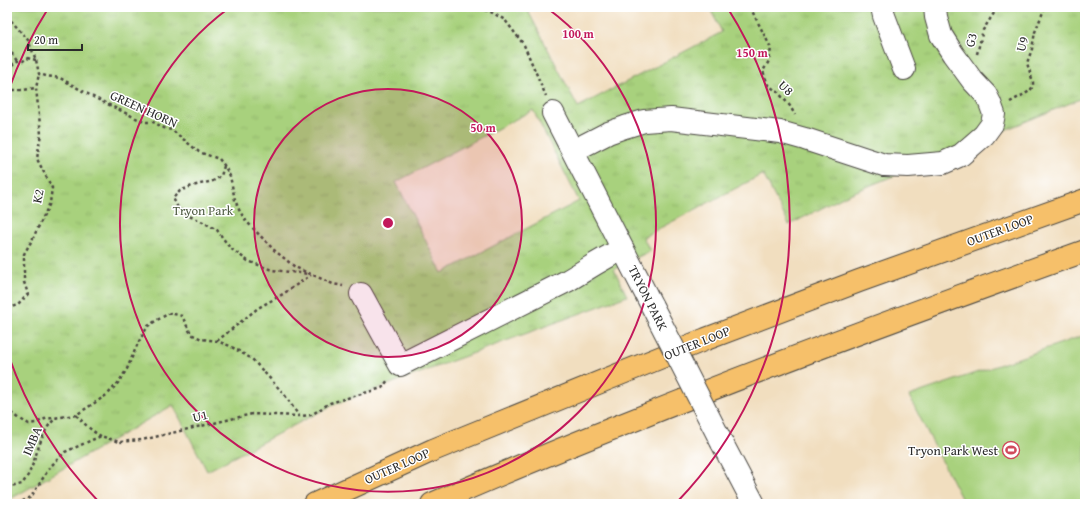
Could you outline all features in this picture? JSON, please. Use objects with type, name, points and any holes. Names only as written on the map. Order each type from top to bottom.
[{"type":"highway","name":"OUTER LOOP","points":[[315,504],[433,450],[712,336],[859,281],[1085,200]]},
{"type":"highway","points":[[432,504],[524,464],[810,351],[1085,251]]},
{"type":"street","points":[[882,7],[904,69]]},
{"type":"street","points":[[573,151],[608,133],[625,127],[644,121],[671,120],[780,132],[884,165],[908,166],[943,163],[961,155],[984,135],[992,124],[994,114],[986,95],[972,80],[941,35],[935,7]]},
{"type":"street","name":"TRYON PARK","points":[[553,113],[754,504]]},
{"type":"street","points":[[361,294],[400,365],[566,281],[623,249]]},
{"type":"path","points":[[467,7],[489,11],[505,20],[524,45],[553,113]]},
{"type":"path","points":[[488,7],[489,11]]},
{"type":"path","name":"U8","points":[[750,7],[771,48],[769,61],[763,71],[768,85],[778,92],[790,106],[805,139]]},
{"type":"path","name":"G3","points":[[972,80],[983,30],[998,7]]},
{"type":"path","name":"U9","points":[[994,114],[1010,102],[1030,91],[1033,86],[1027,63],[1032,49],[1035,32],[1045,7]]},
{"type":"path","points":[[7,16],[28,40],[36,60],[39,74]]},
{"type":"path","points":[[7,42],[17,61]]},
{"type":"path","points":[[7,69],[17,61],[23,61],[27,58],[36,60]]},
{"type":"path","name":"K2","points":[[7,308],[18,305],[28,294],[24,282],[24,254],[50,203],[52,188],[37,159],[38,145],[41,134],[36,88],[39,74]]},
{"type":"path","name":"GREEN HORN","points":[[39,74],[60,78],[95,98],[144,122],[153,122],[166,129],[172,130],[199,152],[219,159],[224,165]]},
{"type":"path","points":[[7,90],[36,88]]},
{"type":"path","points":[[224,165],[230,176],[240,212],[247,222],[274,250],[295,267],[333,284],[348,287],[361,294]]},
{"type":"path","points":[[224,165],[220,176],[213,181],[192,186],[180,191],[173,198],[178,208],[189,216],[217,230],[230,248],[248,261],[272,270],[312,275]]},
{"type":"path","points":[[217,341],[258,308],[312,275]]},
{"type":"path","points":[[7,409],[29,424],[36,424],[45,419],[76,415],[108,394],[127,370],[138,343],[148,326],[170,313],[182,316],[192,334],[202,339],[217,341],[230,346],[252,359],[284,394],[299,416]]},
{"type":"path","name":"U1","points":[[101,436],[119,442],[142,440],[252,414],[299,416],[311,415],[330,403],[382,388],[400,365]]},
{"type":"path","points":[[76,415],[93,432],[101,436]]},
{"type":"path","name":"IMBA","points":[[7,488],[8,489],[22,484],[30,472],[43,436],[55,418],[76,415]]},
{"type":"path","points":[[17,504],[31,497],[50,467],[64,452],[101,436]]},
{"type":"green space","name":"Tryon Park","points":[[7,7],[526,7],[578,107],[722,32],[709,7],[1085,7],[1085,97],[847,195],[789,225],[763,174],[643,237],[650,251],[614,269],[627,296],[331,406],[207,471],[173,405],[7,501]],"holes":[[[533,110],[579,201],[442,273],[396,182]]]},
{"type":"green space","name":"Tryon Park West","points":[[1085,335],[1085,504],[964,504],[909,396]]},
{"type":"place","name":"Tryon Park West","points":[[1011,450]]}]
